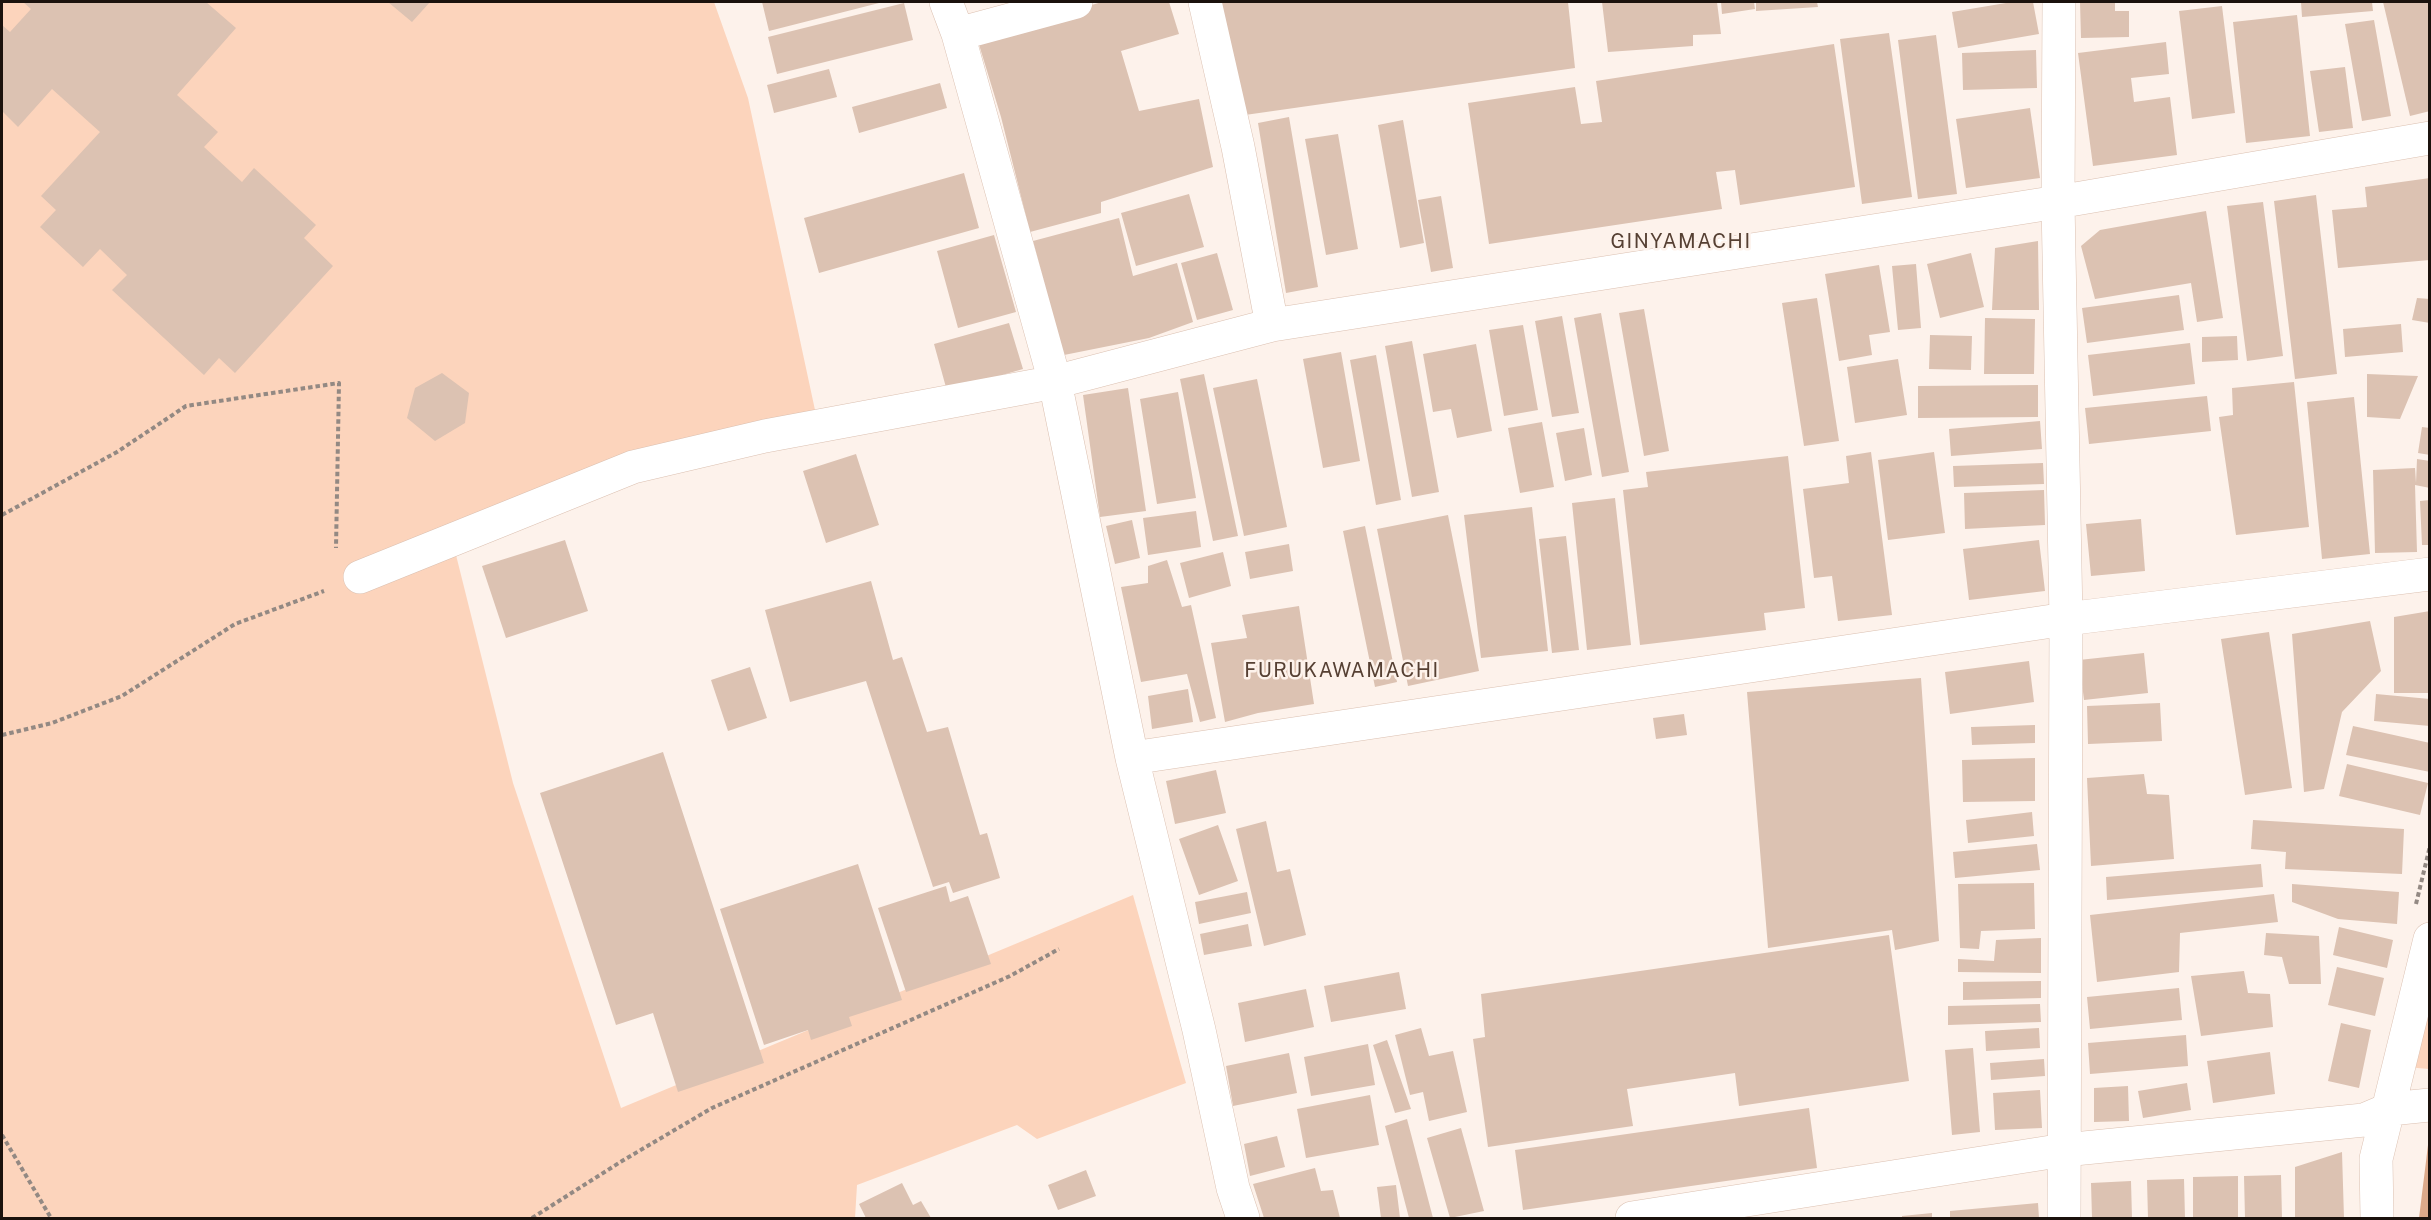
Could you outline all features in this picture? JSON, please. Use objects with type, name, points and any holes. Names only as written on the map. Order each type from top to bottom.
[{"type":"street","points":[[946,2],[958,34],[1055,382],[1132,758],[1199,1030],[1233,1188],[1243,1218]]},
{"type":"street","points":[[958,34],[1076,2]]},
{"type":"street","points":[[1205,2],[1238,147],[1272,325]]},
{"type":"street","points":[[2059,2],[2058,202],[2066,619],[2064,1218]]},
{"type":"street","points":[[346,583],[633,467],[765,436],[1055,382],[1272,325],[2058,202],[2430,138]]},
{"type":"street","points":[[1132,758],[2066,619],[2430,574]]},
{"type":"street","points":[[2377,1218],[2376,1159],[2430,939]]},
{"type":"street","points":[[1632,1218],[2064,1150],[2364,1120],[2390,1109],[2427,1105]]},
{"type":"path","points":[[2,515],[117,452],[186,406],[339,382],[335,544],[339,554]]},
{"type":"path","points":[[2,735],[52,723],[122,696],[235,624],[346,583]]},
{"type":"path","points":[[532,1218],[712,1108],[1010,976],[1059,950]]},
{"type":"path","points":[[2,1135],[51,1218]]},
{"type":"shaded area","points":[[2,2],[714,2],[748,98],[815,410],[620,456],[451,535],[513,783],[621,1108],[1133,895],[1186,1083],[1037,1139],[1017,1125],[857,1185],[855,1218],[2,1218]]},
{"type":"shaded area","points":[[2429,965],[2429,1069],[2406,1067]]},
{"type":"shaded area","points":[[2429,1137],[2429,1218],[2419,1218]]},
{"type":"building","points":[[23,2],[206,2],[236,28],[177,95],[218,132],[204,147],[242,182],[254,168],[316,225],[304,238],[333,266],[235,373],[219,358],[204,375],[112,290],[127,275],[100,249],[83,267],[40,227],[56,210],[41,196],[100,132],[52,89],[18,127],[2,111],[2,25],[10,32],[31,9]]},
{"type":"building","points":[[388,2],[430,2],[412,22]]},
{"type":"building","points":[[762,2],[883,2],[769,31]]},
{"type":"building","points":[[1102,2],[1169,2],[1179,34],[1121,51],[1139,111],[1199,99],[1213,167],[1101,202],[1101,213],[1030,232],[1001,117],[977,38]]},
{"type":"building","points":[[1214,2],[1568,2],[1575,68],[1238,116]]},
{"type":"building","points":[[1602,2],[1717,2],[1721,34],[1693,35],[1693,46],[1608,52]]},
{"type":"building","points":[[1721,2],[1754,2],[1755,9],[1722,14]]},
{"type":"building","points":[[1756,2],[1817,2],[1818,7],[1756,11]]},
{"type":"building","points":[[2012,2],[2033,2],[2039,34],[1958,48],[1952,12]]},
{"type":"building","points":[[2080,2],[2115,2],[2115,11],[2129,11],[2129,37],[2081,38]]},
{"type":"building","points":[[2301,2],[2372,2],[2373,11],[2302,17]]},
{"type":"building","points":[[2383,2],[2430,2],[2430,111],[2410,116]]},
{"type":"building","points":[[904,3],[913,40],[777,74],[768,37]]},
{"type":"building","points":[[2222,6],[2235,113],[2192,119],[2179,11]]},
{"type":"building","points":[[2297,15],[2310,136],[2246,143],[2233,22]]},
{"type":"building","points":[[2374,20],[2391,116],[2362,121],[2345,24]]},
{"type":"building","points":[[1889,33],[1912,197],[1862,204],[1840,39]]},
{"type":"building","points":[[1936,35],[1957,194],[1918,199],[1898,40]]},
{"type":"building","points":[[2166,42],[2169,74],[2131,78],[2134,102],[2170,97],[2177,155],[2093,166],[2078,53]]},
{"type":"building","points":[[1834,44],[1855,187],[1740,205],[1735,170],[1716,172],[1722,209],[1489,244],[1468,103],[1575,87],[1581,124],[1602,122],[1596,81]]},
{"type":"building","points":[[2036,50],[2037,88],[1963,90],[1962,53]]},
{"type":"building","points":[[2345,67],[2353,128],[2319,132],[2310,71]]},
{"type":"building","points":[[829,69],[837,97],[774,113],[767,85]]},
{"type":"building","points":[[940,83],[947,108],[859,133],[852,107]]},
{"type":"building","points":[[2030,108],[2040,178],[1966,188],[1956,119]]},
{"type":"building","points":[[1289,117],[1318,287],[1286,293],[1258,123]]},
{"type":"building","points":[[1403,120],[1424,243],[1400,248],[1378,125]]},
{"type":"building","points":[[1338,134],[1358,249],[1326,255],[1305,139]]},
{"type":"building","points":[[964,173],[979,228],[819,273],[804,218]]},
{"type":"building","points":[[2430,178],[2430,260],[2338,268],[2332,210],[2367,207],[2365,187]]},
{"type":"building","points":[[1189,194],[1204,247],[1136,266],[1121,213]]},
{"type":"building","points":[[2316,195],[2337,374],[2295,379],[2274,201]]},
{"type":"building","points":[[1441,196],[1453,268],[1431,272],[1418,200]]},
{"type":"building","points":[[2263,202],[2283,356],[2247,361],[2227,206]]},
{"type":"building","points":[[2206,211],[2223,318],[2197,322],[2191,283],[2095,299],[2081,246],[2100,230]]},
{"type":"building","points":[[1119,218],[1133,276],[1177,263],[1193,322],[1149,338],[1064,355],[1033,241]]},
{"type":"building","points":[[994,235],[1016,312],[958,328],[937,251]]},
{"type":"building","points":[[2038,241],[2039,310],[1992,310],[1995,248]]},
{"type":"building","points":[[1217,253],[1233,310],[1197,320],[1181,263]]},
{"type":"building","points":[[1971,253],[1984,307],[1940,318],[1927,264]]},
{"type":"building","points":[[1916,264],[1921,328],[1898,330],[1892,266]]},
{"type":"building","points":[[1879,265],[1890,332],[1869,335],[1872,355],[1839,361],[1825,274]]},
{"type":"building","points":[[2179,295],[2184,330],[2087,343],[2082,308]]},
{"type":"building","points":[[1817,298],[1839,441],[1804,446],[1782,303]]},
{"type":"building","points":[[2417,298],[2430,299],[2430,323],[2412,320]]},
{"type":"building","points":[[1644,309],[1669,451],[1644,456],[1619,313]]},
{"type":"building","points":[[1601,313],[1629,472],[1602,477],[1574,318]]},
{"type":"building","points":[[1562,316],[1579,413],[1552,417],[1535,321]]},
{"type":"building","points":[[1985,318],[2035,319],[2034,374],[1984,374]]},
{"type":"building","points":[[1009,323],[1023,369],[947,391],[934,344]]},
{"type":"building","points":[[2401,324],[2403,352],[2345,357],[2343,329]]},
{"type":"building","points":[[1523,325],[1538,410],[1504,416],[1489,330]]},
{"type":"building","points":[[1930,335],[1972,336],[1971,370],[1929,369]]},
{"type":"building","points":[[2237,336],[2238,360],[2202,362],[2202,337]]},
{"type":"building","points":[[1412,341],[1439,492],[1412,497],[1385,346]]},
{"type":"building","points":[[2190,343],[2195,384],[2093,396],[2088,355]]},
{"type":"building","points":[[1476,344],[1492,431],[1457,438],[1451,409],[1433,412],[1423,354]]},
{"type":"building","points":[[1341,352],[1360,461],[1323,468],[1303,359]]},
{"type":"building","points":[[1376,355],[1401,500],[1376,505],[1350,360]]},
{"type":"building","points":[[1898,359],[1907,415],[1855,423],[1847,367]]},
{"type":"building","points":[[442,373],[469,393],[465,423],[435,441],[407,418],[415,388]]},
{"type":"building","points":[[1204,374],[1238,536],[1213,541],[1180,379]]},
{"type":"building","points":[[2367,374],[2418,376],[2400,419],[2367,417]]},
{"type":"building","points":[[1257,379],[1287,527],[1244,536],[1213,388]]},
{"type":"building","points":[[2294,382],[2309,527],[2236,535],[2219,417],[2233,415],[2232,388]]},
{"type":"building","points":[[2038,385],[2038,417],[1918,418],[1918,386]]},
{"type":"building","points":[[1128,388],[1146,511],[1100,517],[1083,395]]},
{"type":"building","points":[[1178,392],[1196,498],[1157,504],[1140,399]]},
{"type":"building","points":[[2207,396],[2211,431],[2089,444],[2085,408]]},
{"type":"building","points":[[2354,397],[2370,554],[2322,559],[2307,402]]},
{"type":"building","points":[[2040,421],[2042,449],[1951,456],[1949,429]]},
{"type":"building","points":[[1542,422],[1554,487],[1520,493],[1508,428]]},
{"type":"building","points":[[2422,427],[2430,428],[2430,455],[2418,453]]},
{"type":"building","points":[[1584,428],[1592,475],[1565,481],[1556,433]]},
{"type":"building","points":[[1871,452],[1892,615],[1838,621],[1832,576],[1814,578],[1803,489],[1849,483],[1846,456]]},
{"type":"building","points":[[1934,452],[1945,533],[1888,540],[1878,460]]},
{"type":"building","points":[[856,454],[879,525],[826,543],[803,471]]},
{"type":"building","points":[[1788,456],[1805,608],[1764,613],[1766,630],[1640,645],[1623,490],[1648,487],[1646,472]]},
{"type":"building","points":[[2417,459],[2430,461],[2430,488],[2415,485],[2417,552],[2375,553],[2373,470],[2415,468],[2416,483]]},
{"type":"building","points":[[2043,463],[2044,484],[1954,487],[1953,466]]},
{"type":"building","points":[[2044,490],[2045,525],[1965,529],[1964,493]]},
{"type":"building","points":[[1615,498],[1631,645],[1587,650],[1572,503]]},
{"type":"building","points":[[2430,500],[2430,545],[2422,545],[2420,501]]},
{"type":"building","points":[[1532,507],[1548,651],[1481,658],[1464,515]]},
{"type":"building","points":[[1196,511],[1201,547],[1148,555],[1143,518]]},
{"type":"building","points":[[1448,515],[1479,671],[1408,686],[1377,529]]},
{"type":"building","points":[[2141,519],[2145,571],[2091,576],[2086,524]]},
{"type":"building","points":[[1132,520],[1140,558],[1115,564],[1106,526]]},
{"type":"building","points":[[1365,526],[1397,682],[1375,687],[1343,531]]},
{"type":"building","points":[[1566,536],[1579,650],[1552,653],[1539,539]]},
{"type":"building","points":[[565,540],[588,611],[506,638],[482,566]]},
{"type":"building","points":[[2039,540],[2045,591],[1969,600],[1963,549]]},
{"type":"building","points":[[1289,544],[1293,571],[1250,579],[1245,552]]},
{"type":"building","points":[[1223,552],[1231,586],[1189,598],[1180,563]]},
{"type":"building","points":[[1167,560],[1182,607],[1191,605],[1216,718],[1200,722],[1187,674],[1141,682],[1121,587],[1148,583],[1148,566]]},
{"type":"building","points":[[871,581],[893,660],[902,657],[927,732],[948,727],[980,835],[987,833],[1000,878],[953,893],[949,882],[933,887],[866,681],[790,702],[765,610]]},
{"type":"building","points":[[1299,606],[1314,704],[1258,713],[1225,722],[1211,643],[1247,638],[1242,615]]},
{"type":"building","points":[[2430,611],[2430,693],[2394,693],[2394,617]]},
{"type":"building","points":[[2370,621],[2381,671],[2342,712],[2324,789],[2304,792],[2292,634]]},
{"type":"building","points":[[2269,632],[2292,788],[2245,795],[2221,639]]},
{"type":"building","points":[[2144,653],[2148,693],[2084,700],[2079,660]]},
{"type":"building","points":[[2029,661],[2034,702],[1950,714],[1945,672]]},
{"type":"building","points":[[750,667],[767,718],[728,731],[711,680]]},
{"type":"building","points":[[1921,678],[1939,941],[1895,950],[1892,930],[1768,948],[1747,692]]},
{"type":"building","points":[[1188,689],[1193,722],[1152,729],[1148,696]]},
{"type":"building","points":[[2376,694],[2430,699],[2430,726],[2374,721]]},
{"type":"building","points":[[2160,703],[2162,741],[2088,744],[2087,706]]},
{"type":"building","points":[[1684,714],[1687,735],[1656,739],[1653,718]]},
{"type":"building","points":[[2035,725],[2035,743],[1972,745],[1971,727]]},
{"type":"building","points":[[2353,726],[2430,743],[2430,772],[2346,755]]},
{"type":"building","points":[[663,752],[764,1063],[678,1092],[653,1013],[616,1025],[540,793]]},
{"type":"building","points":[[2035,758],[2035,801],[1963,802],[1962,760]]},
{"type":"building","points":[[2347,764],[2428,783],[2420,815],[2339,796]]},
{"type":"building","points":[[1216,770],[1226,813],[1175,824],[1166,781]]},
{"type":"building","points":[[2144,774],[2147,794],[2169,795],[2174,859],[2091,866],[2087,778]]},
{"type":"building","points":[[2032,812],[2034,836],[1968,843],[1966,820]]},
{"type":"building","points":[[2253,820],[2404,829],[2402,874],[2285,869],[2286,852],[2251,849]]},
{"type":"building","points":[[1266,821],[1277,872],[1290,869],[1306,935],[1264,946],[1236,829]]},
{"type":"building","points":[[1218,825],[1238,881],[1199,895],[1179,839]]},
{"type":"building","points":[[2037,844],[2040,870],[1955,878],[1953,852]]},
{"type":"building","points":[[858,864],[902,1000],[849,1017],[852,1026],[811,1040],[808,1030],[764,1045],[720,909]]},
{"type":"building","points":[[2261,864],[2263,887],[2107,900],[2106,877]]},
{"type":"building","points":[[2034,883],[2035,929],[1981,931],[1979,949],[1960,948],[1958,884]]},
{"type":"building","points":[[2292,884],[2399,892],[2397,924],[2338,919],[2292,902]]},
{"type":"building","points":[[946,886],[950,902],[968,896],[991,964],[906,992],[878,908]]},
{"type":"building","points":[[1247,892],[1251,913],[1199,924],[1195,902]]},
{"type":"building","points":[[2274,894],[2278,922],[2180,933],[2179,972],[2097,982],[2090,915]]},
{"type":"building","points":[[1248,924],[1252,946],[1204,955],[1200,934]]},
{"type":"building","points":[[2339,927],[2393,940],[2387,968],[2333,955]]},
{"type":"building","points":[[2266,933],[2319,936],[2321,984],[2289,984],[2282,957],[2264,955]]},
{"type":"building","points":[[1889,935],[1909,1081],[1739,1106],[1735,1073],[1627,1089],[1633,1126],[1488,1147],[1473,1039],[1485,1037],[1481,994]]},
{"type":"building","points":[[2041,938],[2041,973],[1958,972],[1958,959],[1994,961],[1996,940]]},
{"type":"building","points":[[2337,967],[2384,978],[2375,1016],[2328,1005]]},
{"type":"building","points":[[2244,971],[2248,993],[2270,994],[2273,1027],[2201,1036],[2191,976]]},
{"type":"building","points":[[1399,972],[1406,1009],[1331,1022],[1324,986]]},
{"type":"building","points":[[2041,981],[2041,998],[1963,1000],[1963,982]]},
{"type":"building","points":[[2179,988],[2182,1020],[2090,1029],[2087,997]]},
{"type":"building","points":[[1306,989],[1314,1027],[1245,1042],[1238,1003]]},
{"type":"building","points":[[2040,1004],[2041,1022],[1948,1025],[1948,1006]]},
{"type":"building","points":[[2341,1023],[2371,1030],[2359,1088],[2328,1081]]},
{"type":"building","points":[[1421,1028],[1429,1056],[1453,1051],[1467,1112],[1429,1121],[1423,1092],[1410,1095],[1395,1035]]},
{"type":"building","points":[[2039,1028],[2040,1048],[1986,1051],[1985,1031]]},
{"type":"building","points":[[2186,1035],[2188,1066],[2090,1074],[2088,1043]]},
{"type":"building","points":[[1387,1040],[1411,1109],[1395,1113],[1373,1045]]},
{"type":"building","points":[[1368,1044],[1375,1085],[1311,1096],[1304,1057]]},
{"type":"building","points":[[1973,1048],[1980,1132],[1952,1135],[1945,1050]]},
{"type":"building","points":[[2270,1052],[2275,1094],[2213,1103],[2207,1061]]},
{"type":"building","points":[[1289,1053],[1297,1093],[1233,1106],[1226,1066]]},
{"type":"building","points":[[2044,1059],[2045,1076],[1991,1080],[1990,1063]]},
{"type":"building","points":[[2187,1083],[2191,1110],[2143,1118],[2138,1091]]},
{"type":"building","points":[[2128,1086],[2129,1121],[2094,1122],[2094,1088]]},
{"type":"building","points":[[2040,1090],[2042,1128],[1995,1130],[1993,1093]]},
{"type":"building","points":[[1370,1095],[1379,1145],[1306,1158],[1297,1109]]},
{"type":"building","points":[[1809,1108],[1817,1168],[1523,1210],[1515,1150]]},
{"type":"building","points":[[1407,1119],[1433,1218],[1409,1218],[1385,1126]]},
{"type":"building","points":[[1461,1128],[1484,1211],[1450,1218],[1427,1138]]},
{"type":"building","points":[[1277,1136],[1285,1167],[1250,1176],[1244,1144]]},
{"type":"building","points":[[2342,1152],[2344,1218],[2295,1218],[2295,1167]]},
{"type":"building","points":[[1315,1168],[1321,1191],[1333,1190],[1340,1218],[1264,1218],[1253,1184]]},
{"type":"building","points":[[1086,1170],[1096,1196],[1058,1210],[1048,1185]]},
{"type":"building","points":[[2281,1175],[2282,1218],[2245,1218],[2244,1176]]},
{"type":"building","points":[[2238,1176],[2238,1218],[2193,1218],[2193,1177]]},
{"type":"building","points":[[2184,1179],[2185,1218],[2148,1218],[2147,1180]]},
{"type":"building","points":[[2131,1181],[2132,1218],[2092,1218],[2091,1183]]},
{"type":"building","points":[[902,1183],[913,1205],[921,1201],[931,1218],[866,1218],[859,1204]]},
{"type":"building","points":[[1396,1185],[1400,1218],[1381,1218],[1377,1187]]},
{"type":"building","points":[[2038,1203],[2039,1218],[1950,1218],[1950,1211]]},
{"type":"building","points":[[1932,1213],[1932,1218],[1902,1218],[1902,1216]]},
{"type":"district","name":"GINYAMACHI","points":[[1681,242]]},
{"type":"district","name":"FURUKAWAMACHI","points":[[1342,671]]}]
